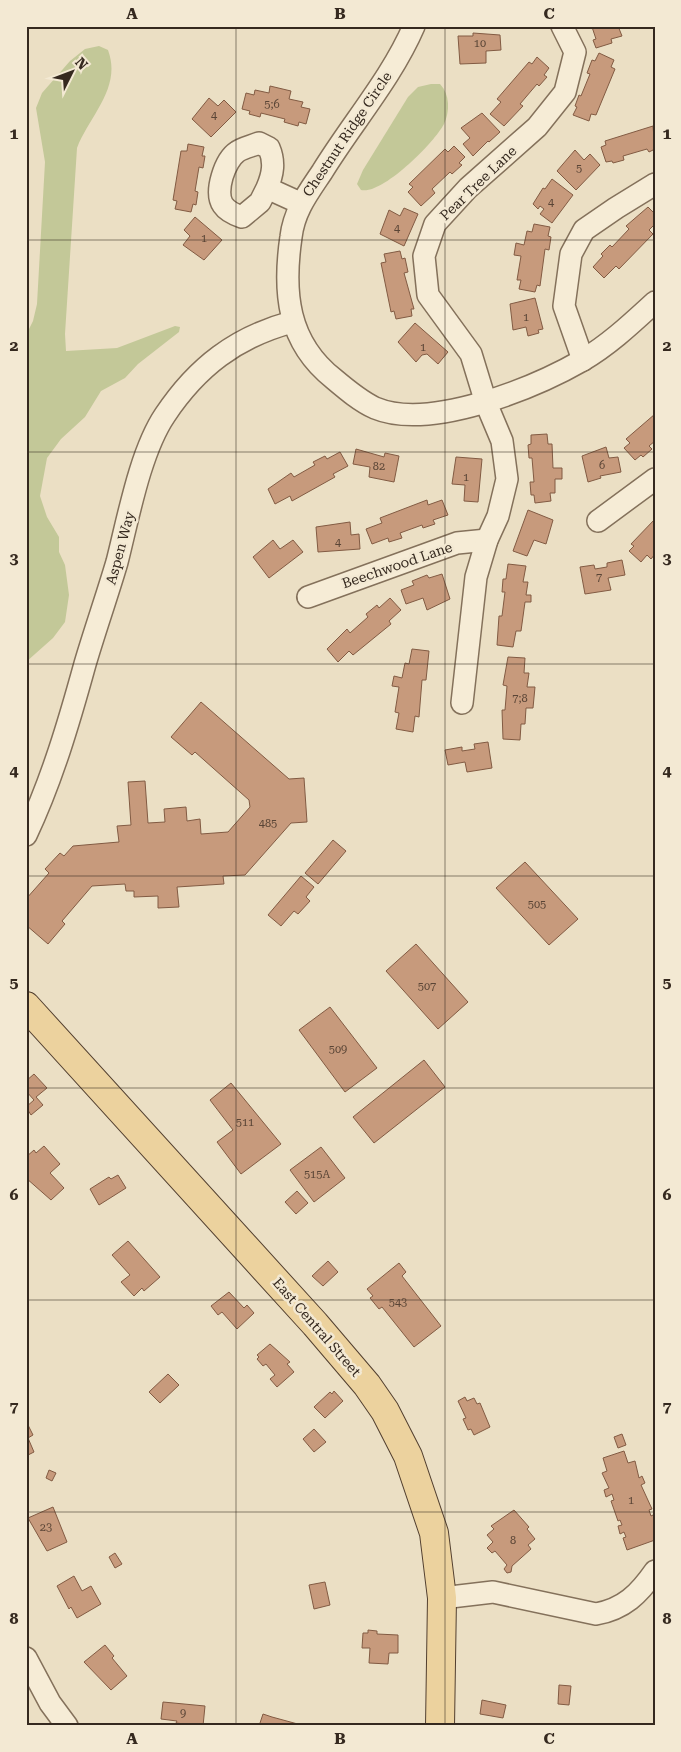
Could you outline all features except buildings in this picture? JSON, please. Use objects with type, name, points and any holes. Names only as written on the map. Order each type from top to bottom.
[{"type":"main road","name":"East Central Street","points":[[26,1006],[163,1154],[367,1385],[384,1411],[408,1456],[425,1502],[436,1548],[442,1598],[440,1726]]},
{"type":"street","name":"Chestnut Ridge Circle","points":[[414,26],[392,69],[300,203],[291,235],[287,291],[292,322],[304,346],[325,372],[359,399],[377,408],[423,414],[450,412],[486,403],[545,380],[584,360],[615,338],[655,302]]},
{"type":"street","name":"Pear Tree Lane","points":[[486,403],[471,354],[428,295],[424,256],[435,224],[468,188],[537,127],[565,92],[575,52],[562,26]]},
{"type":"street","points":[[584,360],[564,306],[571,254],[584,230],[655,184]]},
{"type":"street","points":[[267,188],[300,203]]},
{"type":"street","name":"Aspen Way","points":[[26,835],[42,802],[72,712],[135,492],[164,416],[195,376],[230,348],[250,336],[292,322]]},
{"type":"street","points":[[462,703],[476,577],[487,540],[498,516],[507,479],[502,441],[486,403]]},
{"type":"street","points":[[598,521],[655,479]]},
{"type":"street","name":"Beechwood Lane","points":[[308,597],[457,543],[487,540]]},
{"type":"street","points":[[442,1598],[493,1592],[596,1614],[612,1611],[626,1604],[652,1582]]},
{"type":"street","points":[[26,1658],[50,1703],[67,1726]]},
{"type":"green space","points":[[99,46],[108,50],[111,77],[103,101],[77,148],[65,334],[66,351],[117,348],[175,326],[180,327],[179,332],[138,364],[125,378],[101,391],[85,417],[61,439],[47,458],[40,496],[47,517],[59,537],[59,552],[65,565],[69,595],[65,622],[53,638],[26,662],[26,335],[33,321],[37,304],[45,162],[36,108],[42,93],[70,61],[85,49]]},
{"type":"green space","points":[[440,84],[446,93],[448,103],[444,124],[430,143],[407,166],[381,184],[370,189],[361,190],[357,184],[363,170],[408,97],[418,87]]}]
